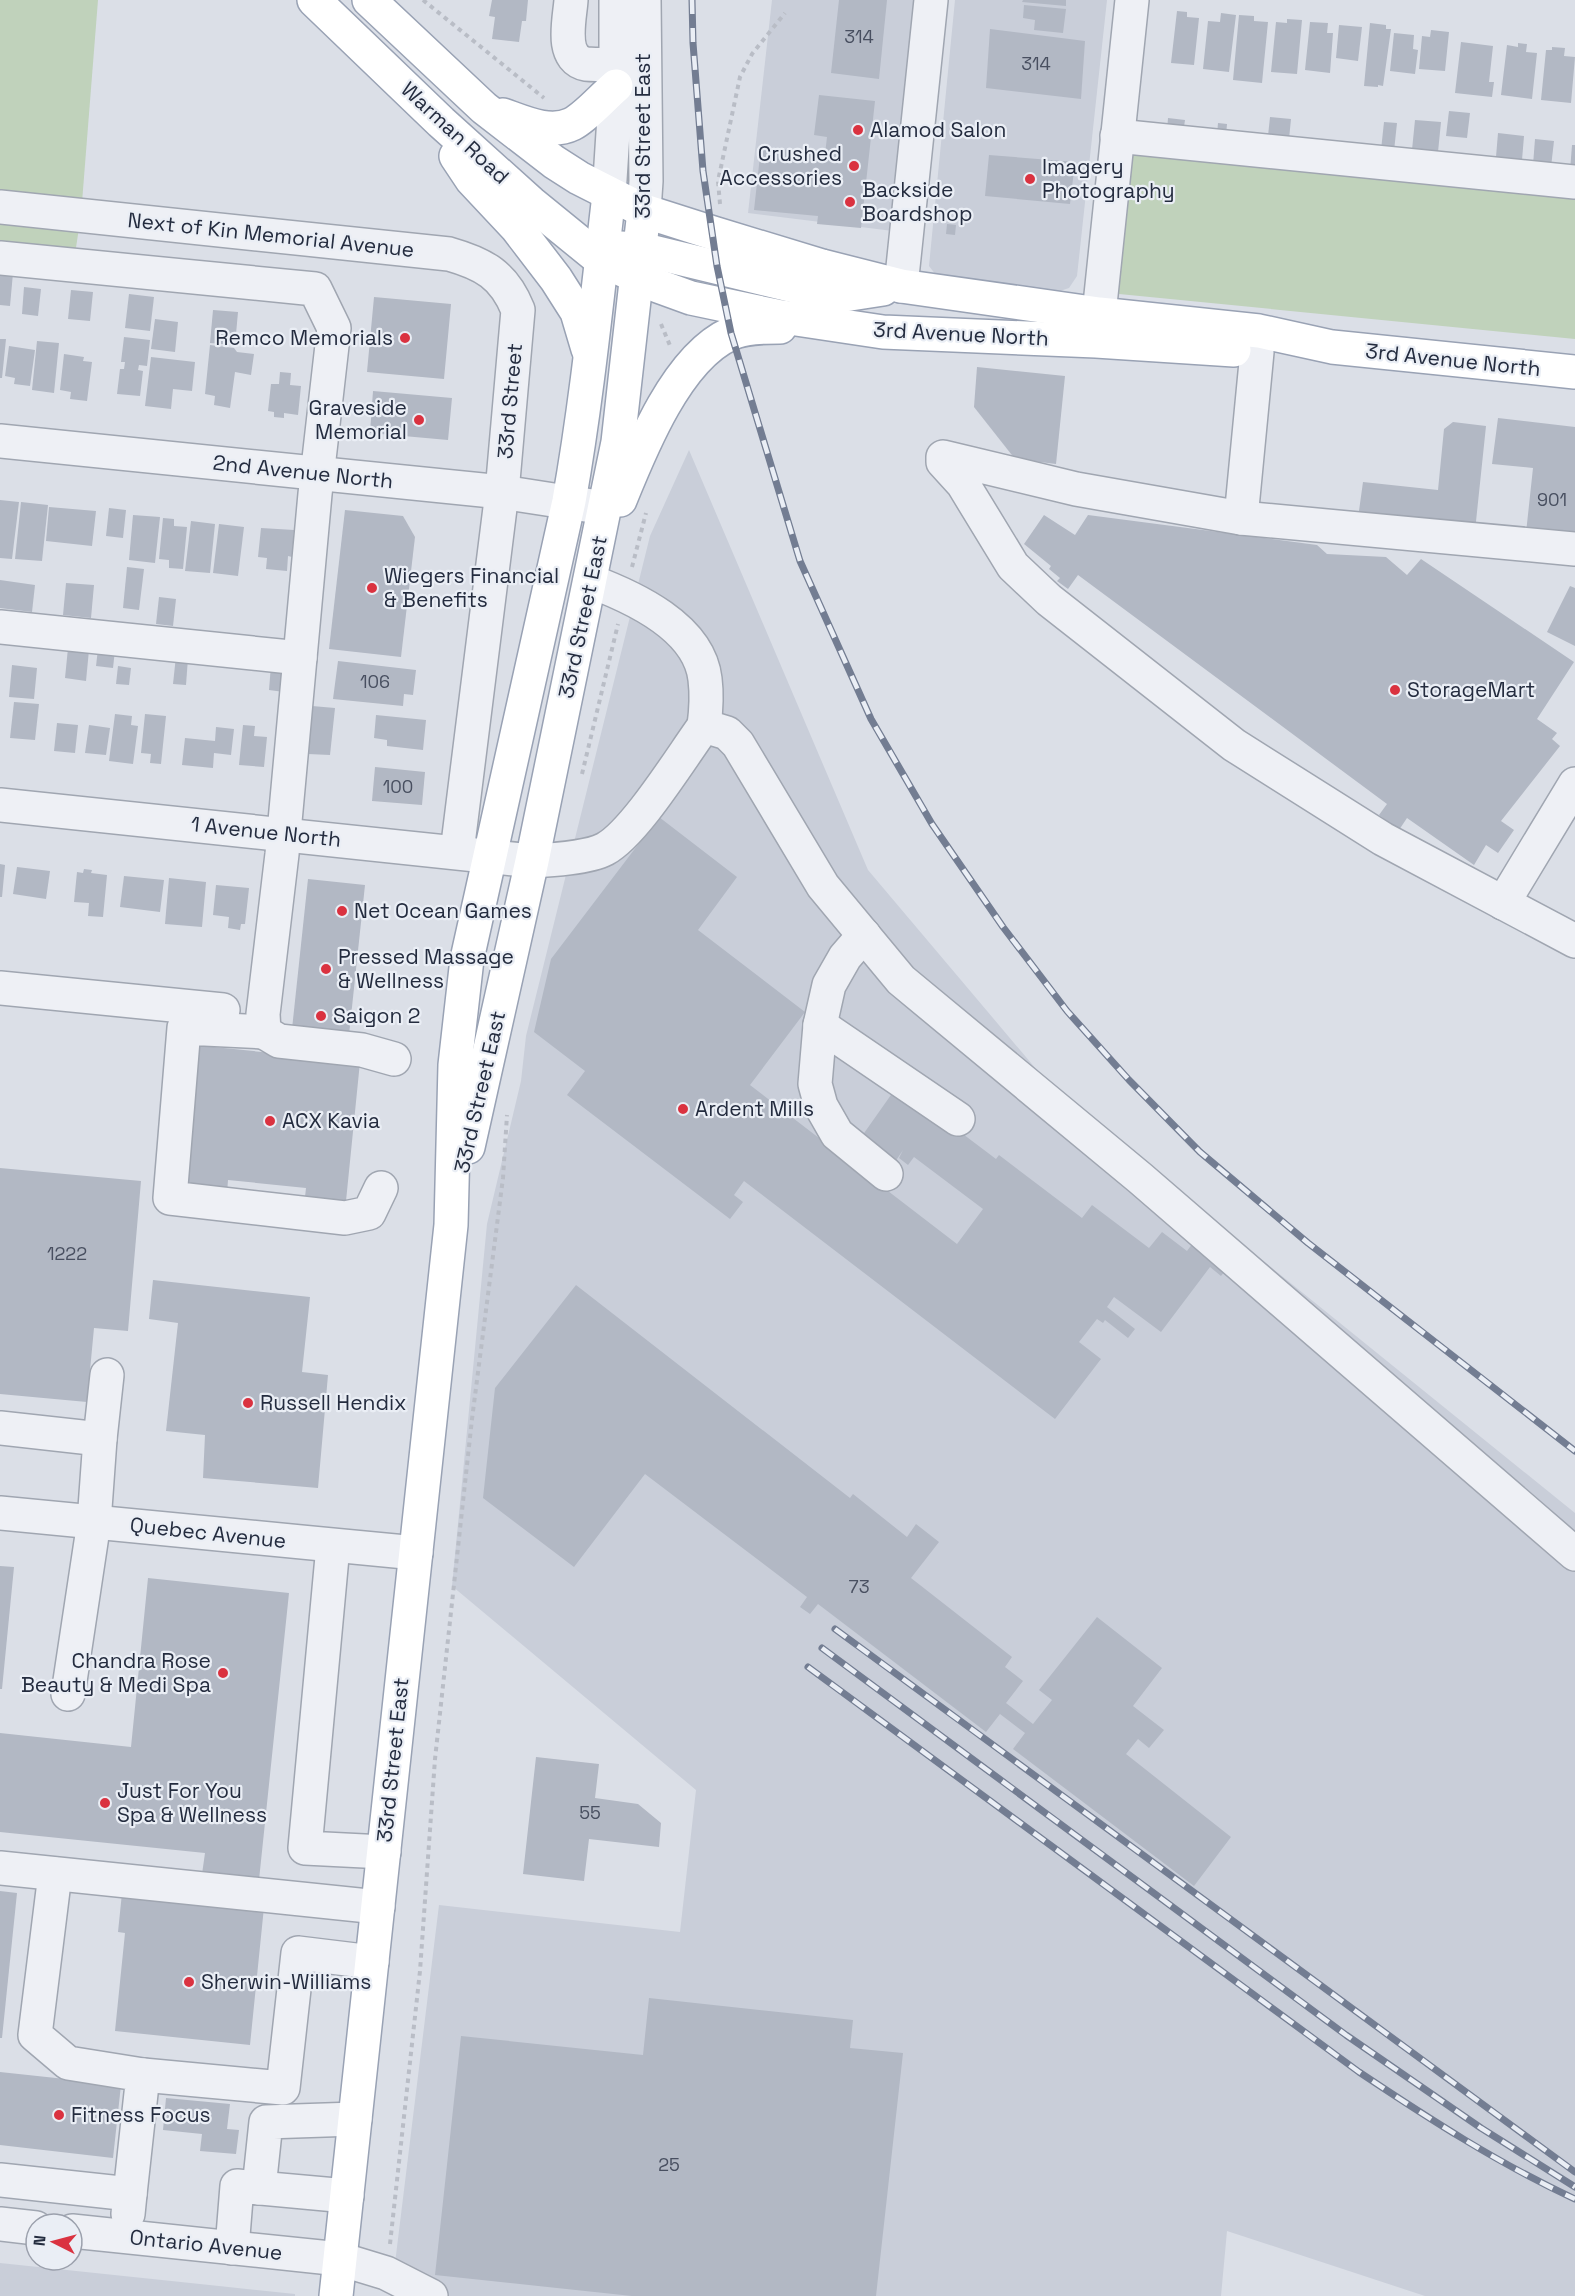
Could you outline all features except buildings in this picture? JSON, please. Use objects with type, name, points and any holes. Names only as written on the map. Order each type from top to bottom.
[{"type":"main road","name":"Warman Road","points":[[314,0],[411,94],[531,203],[602,260]]},
{"type":"main road","name":"Warman Road","points":[[369,0],[484,108],[554,162],[609,195]]},
{"type":"main road","points":[[484,108],[537,126],[561,127],[573,124],[615,75]]},
{"type":"main road","points":[[411,94],[472,180],[517,228],[556,279],[577,312],[591,360]]},
{"type":"main road","name":"3rd Avenue North","points":[[609,195],[644,211],[822,266],[901,286],[1099,314],[1259,331],[1332,347],[1575,372]]},
{"type":"main road","name":"33rd Street East","points":[[336,2296],[451,1225],[456,1065],[467,959],[569,501],[591,360],[609,195]]},
{"type":"main road","name":"33rd Street East","points":[[451,1225],[532,861],[618,441],[644,211]]},
{"type":"main road","name":"3rd Avenue North","points":[[602,260],[639,263],[691,298],[828,325],[883,332],[1086,341],[1257,352],[1332,347]]},
{"type":"main road","points":[[639,263],[844,295],[901,286]]},
{"type":"main road","points":[[592,570],[654,425],[687,369],[705,349],[731,333],[754,328],[883,332]]},
{"type":"street","name":"33rd Street East","points":[[572,0],[568,37],[572,55],[578,61],[615,75]]},
{"type":"street","name":"33rd Street East","points":[[609,195],[616,0]]},
{"type":"street","name":"33rd Street East","points":[[644,0],[646,181],[644,211]]},
{"type":"street","points":[[901,286],[931,0]]},
{"type":"street","points":[[1099,314],[1132,0]]},
{"type":"street","points":[[1117,136],[1575,182]]},
{"type":"street","name":"Next of Kin Memorial Avenue","points":[[0,207],[449,254],[482,265],[510,290],[518,310]]},
{"type":"street","points":[[0,258],[315,289],[334,328],[264,1023]]},
{"type":"street","name":"33rd Street","points":[[502,492],[518,310]]},
{"type":"street","points":[[1241,518],[1257,352]]},
{"type":"street","name":"2nd Avenue North","points":[[0,441],[502,492],[605,508]]},
{"type":"street","points":[[1575,549],[1241,518],[1076,489],[944,457],[943,462],[963,484],[1013,566],[1049,600],[1234,744],[1383,839],[1575,941]]},
{"type":"street","points":[[457,852],[502,492]]},
{"type":"street","points":[[592,570],[655,612],[680,632],[694,650],[705,677],[704,726],[733,737],[823,886],[901,980],[1140,1178],[1575,1554]]},
{"type":"street","points":[[0,627],[300,658]]},
{"type":"street","name":"1 Avenue North","points":[[0,805],[532,861],[571,857],[603,850],[612,844],[640,816],[704,726]]},
{"type":"street","points":[[1503,903],[1575,784]]},
{"type":"street","points":[[864,935],[845,957],[829,985],[820,1025],[815,1084],[821,1106],[837,1134],[886,1173]]},
{"type":"street","points":[[0,988],[264,1023],[279,1041],[362,1050],[394,1059]]},
{"type":"street","points":[[264,1023],[184,1028],[170,1198],[345,1218],[369,1213],[381,1188]]},
{"type":"street","points":[[820,1025],[958,1119]]},
{"type":"street","points":[[68,1694],[94,1522],[107,1375]]},
{"type":"street","points":[[0,1428],[100,1439]]},
{"type":"street","name":"Quebec Avenue","points":[[0,1513],[416,1553]]},
{"type":"street","points":[[333,1545],[305,1848],[384,1852]]},
{"type":"street","points":[[0,1869],[378,1907]]},
{"type":"street","points":[[55,1874],[35,2035],[68,2063],[143,2075],[283,2088],[298,1953],[372,1962]]},
{"type":"street","points":[[126,2237],[143,2075]]},
{"type":"street","points":[[259,2188],[266,2122],[355,2119]]},
{"type":"street","points":[[0,2180],[130,2194]]},
{"type":"street","points":[[232,2248],[237,2186],[347,2196]]},
{"type":"street","points":[[0,2224],[24,2227]]},
{"type":"street","name":"Ontario Avenue","points":[[84,2232],[340,2259],[386,2274],[430,2296]]},
{"type":"path","points":[[423,0],[573,124]]},
{"type":"path","points":[[720,204],[718,182],[740,77],[752,54],[785,13]]},
{"type":"path","points":[[660,322],[672,350]]},
{"type":"path","points":[[580,780],[649,506]]},
{"type":"path","points":[[386,2274],[393,2232],[420,1971],[436,1747],[472,1419],[503,1178],[507,1112]]},
{"type":"shaded area","points":[[772,0],[923,0],[901,232],[748,213]]},
{"type":"shaded area","points":[[955,0],[1107,0],[1077,276],[1069,288],[1051,294],[936,275],[929,266]]},
{"type":"shaded area","points":[[689,450],[868,870],[1058,1095],[1575,1513],[1575,2296],[1425,2296],[1227,2231],[1221,2296],[391,2296],[439,1905],[680,1932],[696,1790],[452,1586],[487,1224],[521,1081],[526,1036],[650,536]]},
{"type":"shaded area","points":[[0,2263],[24,2266],[24,2272],[84,2272],[295,2294],[295,2296],[0,2296]]},
{"type":"green space","points":[[0,0],[98,0],[81,215],[75,254],[0,246]]},
{"type":"green space","points":[[1125,148],[1575,197],[1575,339],[1109,293]]},
{"type":"railway","points":[[692,0],[703,171],[717,266],[731,333],[800,561],[871,719],[932,824],[1003,927],[1067,1011],[1129,1080],[1200,1152],[1308,1243],[1575,1451]]},
{"type":"railway","points":[[835,1629],[1575,2172]]},
{"type":"railway","points":[[822,1648],[1346,2035],[1481,2128],[1575,2187]]},
{"type":"railway","points":[[808,1667],[1359,2072],[1491,2156],[1575,2199]]},
{"type":"place","name":"Alamod Salon","points":[[858,130]]},
{"type":"place","name":"Crushed Accessories","points":[[854,166]]},
{"type":"place","name":"Imagery Photography","points":[[1030,179]]},
{"type":"place","name":"Backside Boardshop","points":[[850,202]]},
{"type":"place","name":"Remco Memorials","points":[[405,338]]},
{"type":"place","name":"Graveside Memorial","points":[[419,420]]},
{"type":"place","name":"Wiegers Financial & Benefits","points":[[372,588]]},
{"type":"place","name":"StorageMart","points":[[1395,690]]},
{"type":"place","name":"Net Ocean Games","points":[[342,911]]},
{"type":"place","name":"Pressed Massage & Wellness","points":[[326,969]]},
{"type":"place","name":"Saigon 2","points":[[321,1016]]},
{"type":"place","name":"Ardent Mills","points":[[683,1109]]},
{"type":"place","name":"ACX Kavia","points":[[270,1121]]},
{"type":"place","name":"Russell Hendix","points":[[248,1403]]},
{"type":"place","name":"Chandra Rose Beauty & Medi Spa","points":[[223,1673]]},
{"type":"place","name":"Just For You Spa & Wellness","points":[[105,1803]]},
{"type":"place","name":"Sherwin-Williams","points":[[189,1982]]},
{"type":"place","name":"Fitness Focus","points":[[59,2115]]}]
